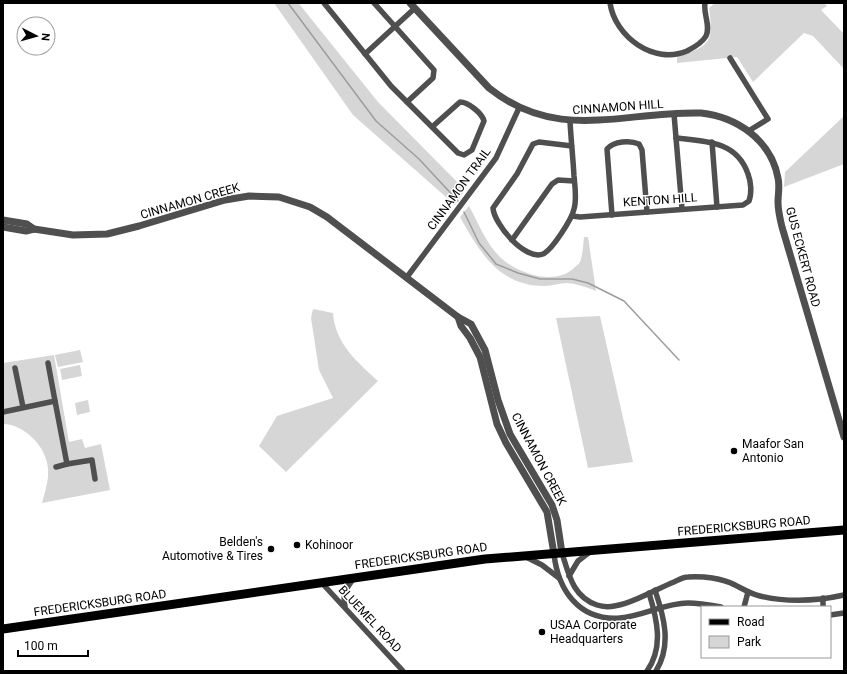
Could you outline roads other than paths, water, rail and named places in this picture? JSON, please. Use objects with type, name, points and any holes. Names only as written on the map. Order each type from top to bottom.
[{"type":"main road","name":"FREDERICKSBURG ROAD","points":[[3,629],[355,576],[485,559],[844,530]]},
{"type":"street","points":[[324,3],[365,54],[407,102],[432,127],[458,153],[464,155],[472,150],[484,124],[484,118],[466,103],[460,102],[432,127]]},
{"type":"street","points":[[374,3],[432,66],[435,73],[433,78],[407,102]]},
{"type":"street","points":[[610,3],[616,22],[634,42],[655,53],[668,55],[677,54],[694,48],[706,37],[708,29],[704,12],[705,3]]},
{"type":"street","points":[[365,54],[395,26],[412,6]]},
{"type":"street","name":"CINNAMON HILL","points":[[412,6],[489,88],[519,108],[542,117],[570,121],[674,114],[712,114],[729,119],[750,130]]},
{"type":"street","points":[[730,58],[768,119],[750,130]]},
{"type":"street","name":"CINNAMON TRAIL","points":[[407,277],[496,158],[519,108]]},
{"type":"street","points":[[674,114],[682,209]]},
{"type":"street","points":[[570,121],[572,146],[574,181],[576,201],[572,216],[543,254],[527,250],[512,240],[501,226],[493,208],[517,174],[530,147],[536,142],[572,146]]},
{"type":"street","name":"GUS ECKERT ROAD","points":[[750,130],[769,154],[776,171],[779,186],[778,211],[782,227],[844,437]]},
{"type":"street","points":[[676,138],[712,142],[717,207]]},
{"type":"street","points":[[612,215],[607,153],[612,145],[624,142],[636,142],[641,147],[647,212]]},
{"type":"street","name":"KENTON HILL","points":[[572,216],[612,215],[743,205],[749,201],[751,191],[749,175],[741,160],[730,149],[712,142]]},
{"type":"street","points":[[512,240],[552,184],[558,180],[574,181]]},
{"type":"street","name":"CINNAMON CREEK","points":[[3,227],[26,231],[34,229],[73,235],[107,234],[225,200],[249,196],[279,197],[304,205],[322,214],[458,317],[466,320],[477,334],[486,350],[498,400],[510,434],[552,505],[557,520],[558,553]]},
{"type":"street","name":"CINNAMON CREEK","points":[[3,220],[27,224],[34,229]]},
{"type":"street","name":"CINNAMON CREEK","points":[[458,317],[461,326],[470,338],[482,366],[490,402],[497,424],[547,512],[558,553]]},
{"type":"street","points":[[470,338],[477,334]]},
{"type":"street","points":[[48,363],[67,464]]},
{"type":"street","points":[[15,368],[23,407]]},
{"type":"street","points":[[3,412],[55,401]]},
{"type":"street","points":[[56,467],[92,460],[95,478]]},
{"type":"street","points":[[536,492],[543,488]]},
{"type":"street","points":[[569,576],[578,561],[592,551]]},
{"type":"street","points":[[558,553],[579,594],[599,606],[618,606],[686,577],[704,577],[734,584],[748,592],[773,598],[798,600],[844,595]]},
{"type":"street","points":[[558,553],[555,566],[568,595],[574,603],[596,615],[620,618],[688,603],[713,606]]},
{"type":"street","points":[[524,556],[542,565],[560,579]]},
{"type":"street","points":[[346,608],[343,596],[345,590],[355,576]]},
{"type":"street","name":"BLUEMEL ROAD","points":[[321,582],[403,671]]},
{"type":"street","points":[[655,590],[661,608],[666,633],[664,651],[656,671]]},
{"type":"street","points":[[744,606],[748,592]]},
{"type":"street","points":[[647,671],[655,653],[659,637],[649,593]]},
{"type":"street","points":[[823,598],[823,606]]},
{"type":"street","points":[[831,615],[844,613]]},
{"type":"waterway","points":[[288,3],[376,121],[419,159],[458,201]]},
{"type":"waterway","points":[[464,212],[479,243],[496,264],[518,273],[540,279],[572,279],[588,283],[624,301],[679,360]]},
{"type":"place","name":"Maafor San Antonio","points":[[734,451]]},
{"type":"place","name":"Kohinoor","points":[[297,545]]},
{"type":"place","name":"Belden's Automotive & Tires","points":[[271,549]]},
{"type":"place","name":"USAA Corporate Headquarters","points":[[542,632]]}]
